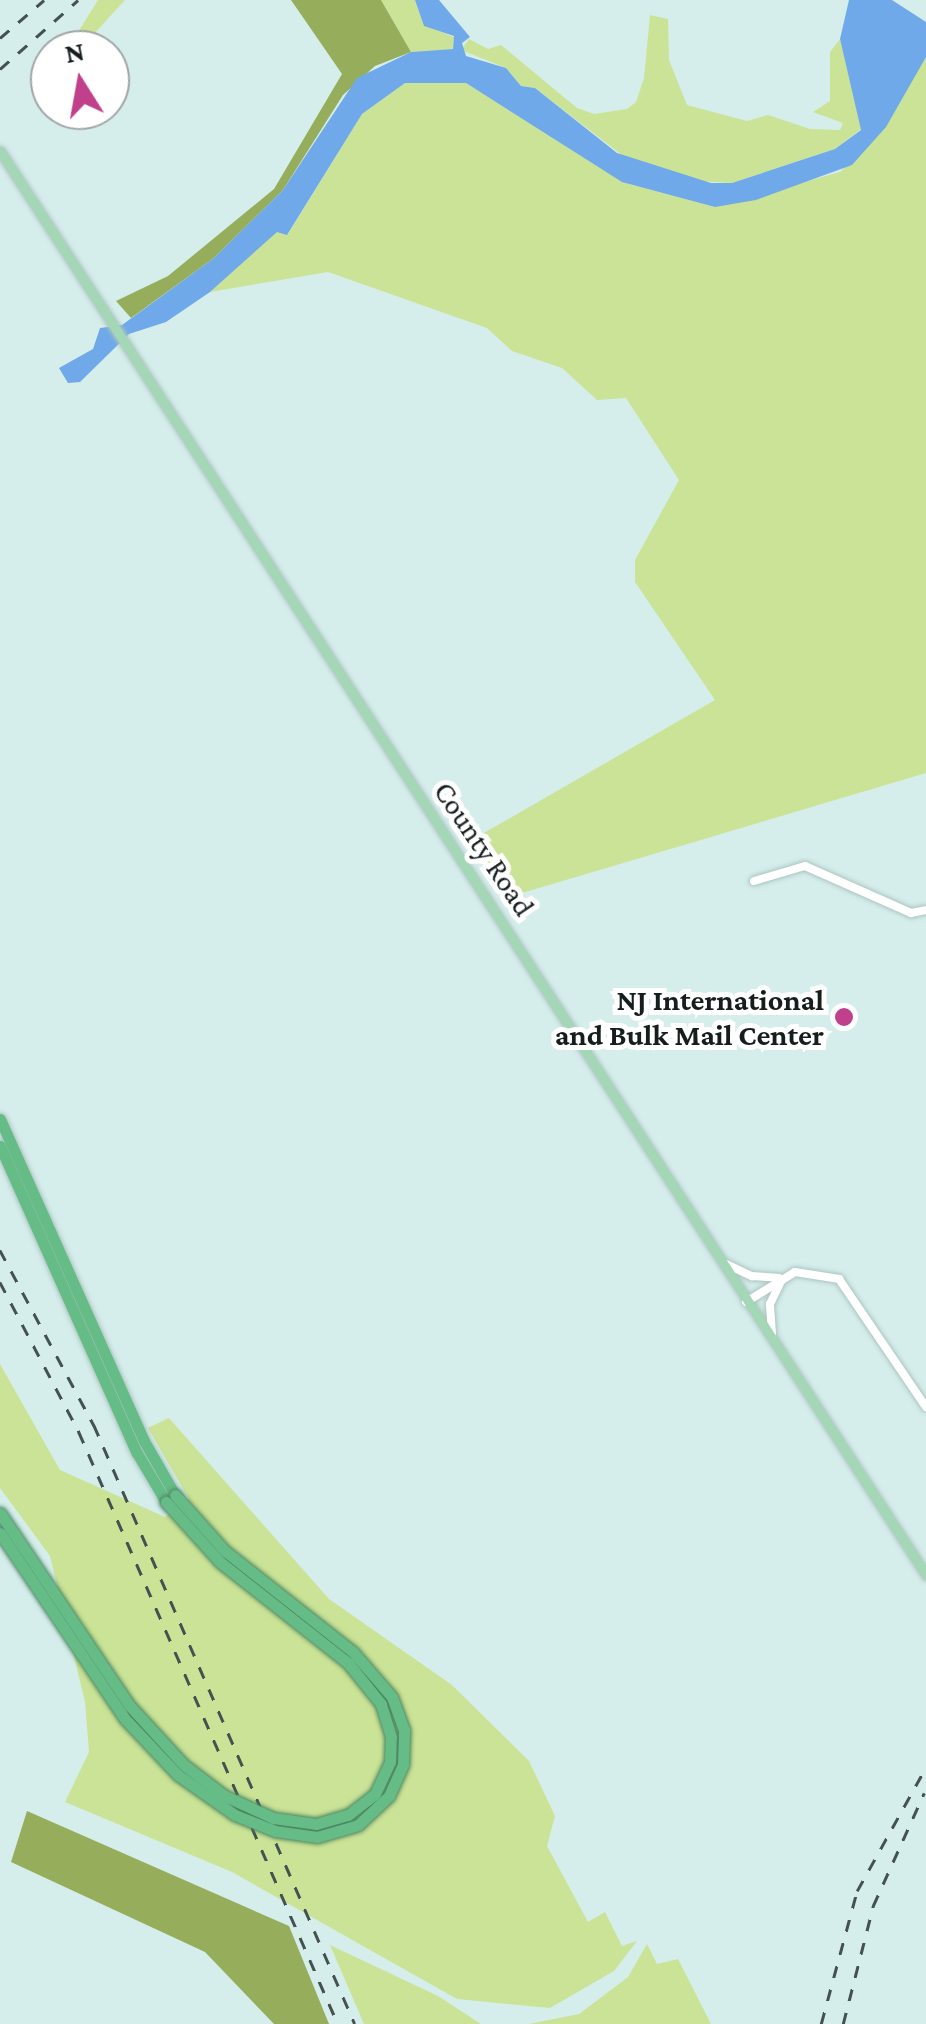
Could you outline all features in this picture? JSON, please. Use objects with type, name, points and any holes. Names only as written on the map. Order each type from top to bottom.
[{"type":"highway","points":[[0,1119],[170,1498],[231,1557],[360,1658],[396,1704],[405,1739],[401,1772],[384,1803],[358,1826],[318,1837],[275,1832],[235,1815],[178,1776],[125,1719],[0,1533]]},
{"type":"highway","points":[[0,1146],[130,1438],[170,1498],[214,1557],[348,1663],[381,1704],[390,1728],[390,1762],[375,1794],[348,1816],[316,1824],[273,1818],[225,1796],[184,1766],[133,1711],[0,1513]]},
{"type":"main road","name":"County Road","points":[[0,151],[718,1260],[926,1574]]},
{"type":"street","points":[[754,882],[806,866],[912,913],[926,910]]},
{"type":"street","points":[[718,1260],[747,1275],[784,1278]]},
{"type":"street","points":[[746,1302],[784,1278],[810,1270],[844,1282],[923,1392],[926,1408]]},
{"type":"street","points":[[774,1344],[770,1304],[784,1278]]},
{"type":"green space","points":[[98,0],[125,0],[98,30],[79,30]]},
{"type":"green space","points":[[291,0],[381,0],[411,52],[375,66],[343,95],[283,190],[214,258],[131,318],[116,301],[168,276],[274,189],[342,74]]},
{"type":"green space","points":[[381,0],[415,0],[424,25],[454,37],[453,49],[411,52]]},
{"type":"green space","points":[[650,15],[668,19],[669,60],[687,105],[747,121],[768,115],[810,129],[840,130],[843,123],[813,112],[830,101],[830,52],[840,39],[861,129],[835,149],[732,183],[693,181],[627,159],[535,88],[521,86],[506,68],[461,50],[469,39],[488,49],[501,45],[577,108],[594,114],[627,109],[636,102],[644,78]]},
{"type":"green space","points":[[926,57],[926,773],[512,896],[529,915],[516,912],[470,841],[715,700],[635,582],[635,560],[679,480],[626,398],[597,400],[562,368],[512,351],[487,328],[328,272],[210,292],[277,231],[288,234],[362,114],[405,83],[466,83],[623,182],[715,207],[840,172],[875,138]]},
{"type":"green space","points":[[0,1364],[60,1470],[165,1517],[189,1499],[148,1428],[169,1418],[329,1599],[452,1685],[529,1761],[555,1816],[547,1846],[588,1922],[605,1912],[622,1946],[637,1941],[614,1971],[550,2008],[457,1999],[232,1872],[65,1802],[89,1752],[85,1702],[50,1556],[0,1488]]},
{"type":"green space","points":[[27,1811],[289,1926],[329,2024],[274,2024],[205,1952],[11,1862]]},
{"type":"green space","points":[[647,1944],[657,1964],[678,1959],[711,2024],[529,2024],[579,2014],[628,1977]]},
{"type":"green space","points":[[330,1945],[438,1996],[481,2024],[364,2024]]},
{"type":"water","points":[[415,0],[439,0],[470,37],[462,43],[466,56],[506,68],[521,86],[535,88],[617,153],[711,183],[732,183],[835,149],[861,130],[840,39],[849,0],[892,0],[926,22],[926,57],[886,127],[852,165],[756,200],[715,207],[622,182],[466,83],[405,83],[362,114],[287,235],[277,232],[210,292],[166,322],[129,334],[80,382],[68,383],[59,368],[93,349],[100,328],[122,325],[214,258],[283,190],[357,78],[411,52],[453,49],[454,36],[424,26]]},
{"type":"railway","points":[[0,38],[44,0]]},
{"type":"railway","points":[[0,69],[78,0]]},
{"type":"railway","points":[[0,1250],[94,1425],[355,2024]]},
{"type":"railway","points":[[0,1282],[79,1432],[338,2024]]},
{"type":"railway","points":[[821,2024],[857,1891],[926,1767]]},
{"type":"railway","points":[[843,2024],[873,1906],[924,1793]]},
{"type":"place","name":"NJ International and Bulk Mail Center","points":[[844,1017]]}]
